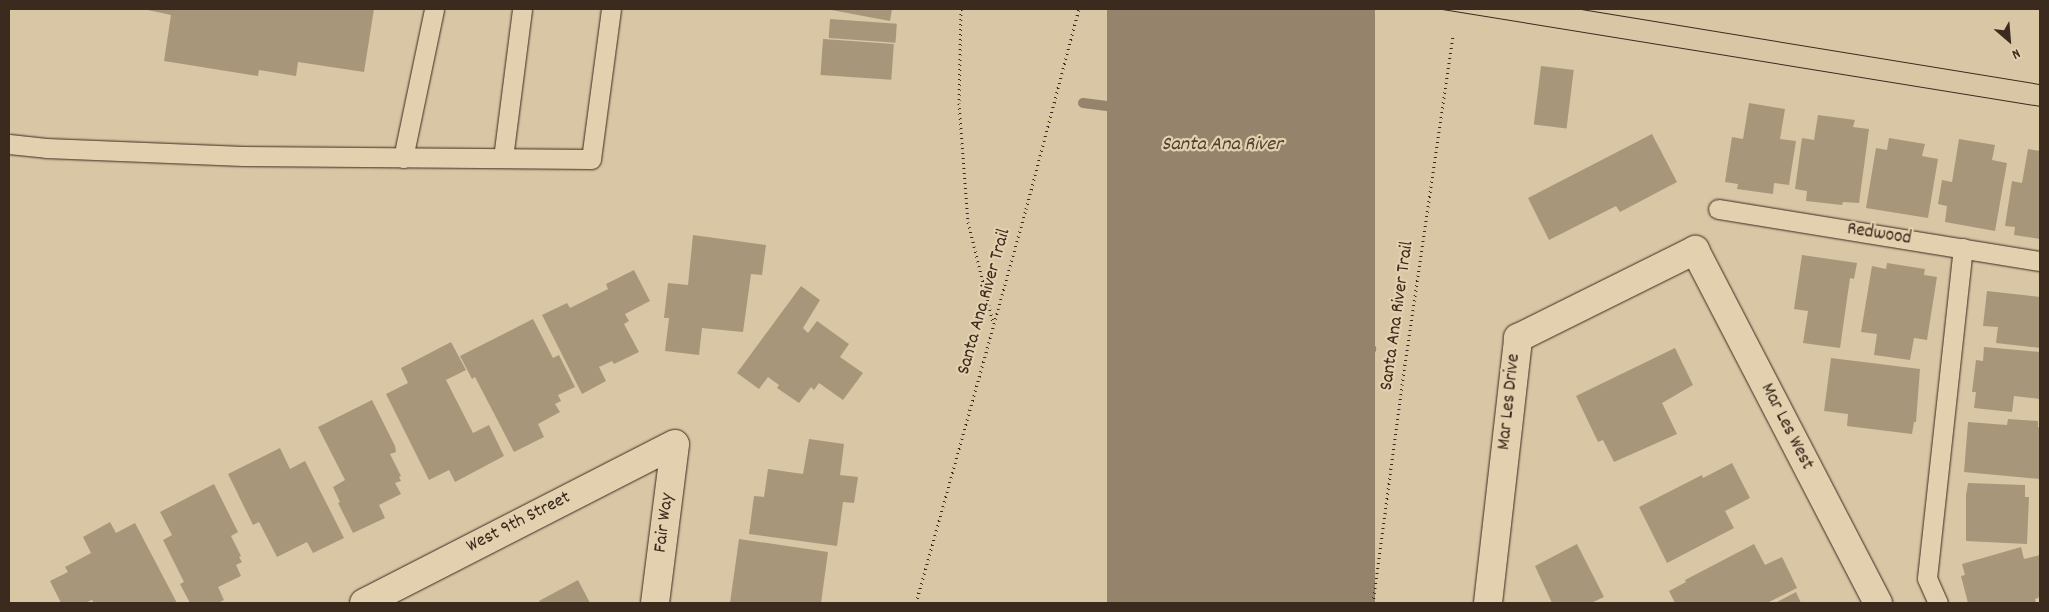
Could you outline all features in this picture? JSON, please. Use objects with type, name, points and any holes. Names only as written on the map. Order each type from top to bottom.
[{"type":"street","name":"Mar Les Drive","points":[[1488,603],[1518,338],[1695,250]]},
{"type":"street","name":"Mar Les West","points":[[1695,250],[1878,603]]},
{"type":"street","name":"West 9th Street","points":[[364,603],[675,444]]},
{"type":"street","name":"Fair Way","points":[[655,603],[675,444]]},
{"type":"lane","points":[[403,158],[434,9]]},
{"type":"lane","points":[[503,158],[522,9]]},
{"type":"lane","points":[[9,144],[46,148],[244,156],[591,159],[611,9]]},
{"type":"lane","name":"Redwood","points":[[1718,209],[2040,261]]},
{"type":"lane","points":[[1938,603],[1927,578],[1963,248]]},
{"type":"path","points":[[961,9],[960,103],[968,222],[993,324]]},
{"type":"path","name":"Santa Ana River Trail","points":[[916,603],[1079,9]]},
{"type":"path","name":"Santa Ana River Trail","points":[[1373,603],[1452,34]]},
{"type":"water","name":"Santa Ana River","points":[[1107,9],[1375,9],[1375,603],[1107,603]]},
{"type":"building","points":[[143,9],[374,9],[364,72],[298,62],[296,76],[259,70],[258,76],[164,61],[171,15]]},
{"type":"building","points":[[826,9],[892,9],[890,21]]},
{"type":"building","points":[[830,19],[897,24],[896,43],[829,38]]},
{"type":"building","points":[[823,39],[894,44],[891,80],[820,75]]},
{"type":"building","points":[[1541,66],[1574,70],[1567,129],[1534,125]]},
{"type":"building","points":[[1749,103],[1785,109],[1780,139],[1796,141],[1789,185],[1774,183],[1773,194],[1737,189],[1738,184],[1725,182],[1732,137],[1743,139]]},
{"type":"building","points":[[1818,115],[1855,120],[1853,127],[1869,129],[1859,203],[1843,202],[1842,205],[1806,201],[1807,191],[1795,189],[1802,138],[1814,140]]},
{"type":"building","points":[[1652,134],[1677,182],[1620,212],[1616,206],[1549,240],[1528,198]]},
{"type":"building","points":[[1889,138],[1925,144],[1922,156],[1938,159],[1928,218],[1866,208],[1876,148],[1887,150]]},
{"type":"building","points":[[1959,139],[1995,145],[1992,160],[2007,163],[1995,231],[1945,222],[1947,206],[1938,204],[1942,180],[1952,182]]},
{"type":"building","points":[[2028,149],[2040,151],[2040,239],[2014,235],[2015,227],[2005,226],[2012,181],[2022,183]]},
{"type":"building","points":[[693,235],[766,245],[762,275],[751,274],[743,332],[702,328],[699,355],[665,351],[669,318],[664,318],[668,283],[688,285]]},
{"type":"building","points":[[1802,255],[1857,263],[1854,279],[1850,278],[1840,348],[1803,343],[1808,311],[1794,309]]},
{"type":"building","points":[[1887,263],[1925,269],[1924,275],[1937,277],[1927,340],[1914,338],[1910,360],[1874,355],[1877,334],[1861,332],[1872,266],[1886,269]]},
{"type":"building","points":[[634,270],[650,301],[625,314],[629,321],[624,324],[639,352],[614,364],[612,361],[599,367],[606,381],[582,394],[542,315],[567,303],[570,308],[608,289],[606,284]]},
{"type":"building","points":[[801,286],[820,300],[803,328],[808,333],[817,321],[849,344],[840,357],[863,373],[843,400],[819,383],[814,390],[811,387],[799,403],[777,388],[779,385],[768,377],[759,389],[737,373]]},
{"type":"building","points":[[1987,291],[2040,297],[2040,348],[1996,343],[1998,327],[1983,326]]},
{"type":"building","points":[[533,319],[553,358],[559,355],[575,387],[558,395],[561,401],[555,404],[560,412],[538,424],[544,437],[514,452],[475,377],[472,379],[460,356]]},
{"type":"building","points":[[451,342],[466,370],[446,380],[473,433],[489,425],[504,456],[455,482],[449,470],[429,480],[386,394],[408,383],[401,368]]},
{"type":"building","points":[[1984,347],[2040,352],[2040,399],[2014,396],[2012,412],[1974,408],[1976,392],[1972,392],[1976,360],[1983,361]]},
{"type":"building","points":[[1675,348],[1693,385],[1662,403],[1677,434],[1614,462],[1603,440],[1598,442],[1576,396]]},
{"type":"building","points":[[1831,358],[1920,369],[1916,422],[1914,422],[1912,434],[1847,426],[1848,414],[1824,411]]},
{"type":"building","points":[[372,400],[395,446],[396,452],[390,454],[401,476],[399,477],[401,481],[395,483],[401,494],[379,505],[385,518],[353,533],[338,503],[340,502],[333,487],[345,480],[318,427]]},
{"type":"building","points":[[2008,419],[2038,421],[2038,427],[2040,428],[2040,479],[1964,472],[1968,422],[2007,425]]},
{"type":"building","points":[[809,439],[844,444],[840,475],[858,477],[854,503],[843,502],[837,546],[749,534],[754,496],[764,497],[768,469],[803,474]]},
{"type":"building","points":[[280,448],[290,469],[305,461],[344,538],[313,553],[307,542],[277,557],[259,522],[253,525],[228,474]]},
{"type":"building","points":[[1732,463],[1750,498],[1725,511],[1734,528],[1667,563],[1639,507],[1702,475],[1703,478]]},
{"type":"building","points":[[1968,483],[2025,485],[2025,497],[2029,497],[2027,544],[1966,541],[1966,495]]},
{"type":"building","points":[[214,484],[238,532],[231,536],[241,556],[239,557],[242,562],[236,565],[241,576],[218,587],[224,600],[218,603],[190,603],[180,584],[184,582],[163,540],[172,535],[160,512]]},
{"type":"building","points":[[110,522],[116,533],[135,523],[177,603],[94,603],[92,600],[85,603],[61,603],[50,581],[68,572],[65,567],[91,553],[83,537]]},
{"type":"building","points":[[739,539],[828,552],[821,603],[730,603]]},
{"type":"building","points":[[1577,544],[1604,597],[1591,603],[1552,603],[1535,566]]},
{"type":"building","points":[[1754,544],[1765,565],[1782,557],[1797,588],[1767,603],[1675,603],[1669,591],[1686,582],[1685,580]]},
{"type":"building","points":[[2021,547],[2024,559],[2040,555],[2040,597],[2035,599],[2036,603],[1968,603],[1961,576],[1965,575],[1962,564]]},
{"type":"building","points":[[578,580],[590,603],[540,603],[539,601]]},
{"type":"building","points":[[1796,592],[1801,603],[1775,603]]},
{"type":"waterway","points":[[1083,103],[1107,106]]},
{"type":"waterway","points":[[1339,342],[1371,349]]},
{"type":"tram line","points":[[1442,9],[2040,106]]},
{"type":"tram line","points":[[1581,9],[2040,84]]}]
